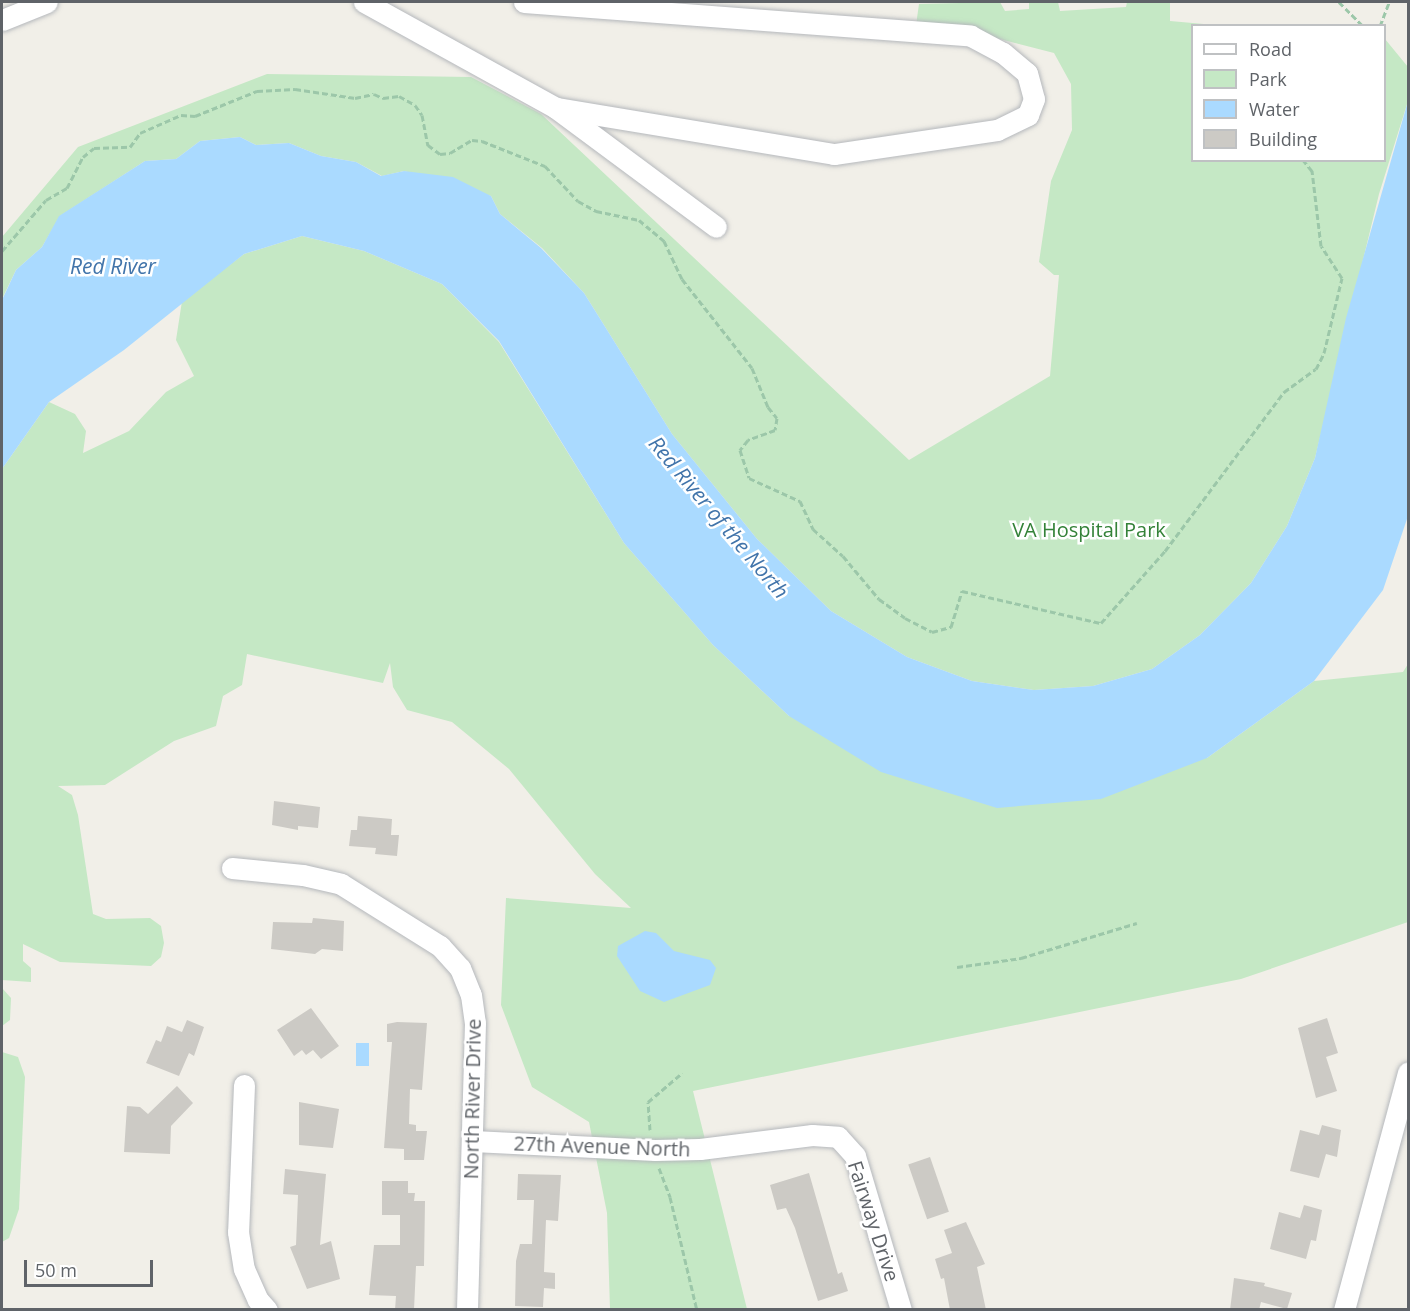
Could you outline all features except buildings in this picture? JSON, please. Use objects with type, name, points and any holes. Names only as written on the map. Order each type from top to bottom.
[{"type":"street","points":[[2,20],[47,2]]},
{"type":"street","points":[[364,2],[556,108],[716,227]]},
{"type":"street","points":[[524,2],[971,36],[1003,52],[1027,73],[1035,99],[1028,115],[997,130],[834,154],[556,108]]},
{"type":"street","name":"North River Drive","points":[[232,868],[303,875],[341,884],[440,946],[460,968],[471,995],[475,1023],[467,1310]]},
{"type":"street","points":[[1344,1310],[1408,1072]]},
{"type":"street","points":[[244,1085],[238,1232],[244,1269],[258,1300],[267,1310]]},
{"type":"street","name":"27th Avenue North","points":[[473,1142],[653,1150],[700,1149],[812,1135],[838,1137]]},
{"type":"street","name":"Fairway Drive","points":[[838,1137],[855,1156],[901,1310]]},
{"type":"path","points":[[1339,2],[1361,24]]},
{"type":"path","points":[[1381,24],[1389,2]]},
{"type":"path","points":[[2,251],[46,200],[67,188],[82,157],[94,148],[130,147],[140,133],[181,115],[195,117],[258,91],[295,89],[335,96],[399,96],[415,105],[422,115],[428,145],[440,154],[450,153],[472,140],[482,141],[545,166],[578,201],[596,211],[639,220],[664,241],[682,279],[752,368],[768,407],[777,418],[775,430],[748,440],[740,450],[749,478],[800,501],[813,529],[896,612],[932,632],[951,627],[962,591],[1101,623],[1165,551],[1284,392],[1316,369],[1324,353],[1342,278],[1321,246],[1312,171],[1305,162]]},
{"type":"path","points":[[957,967],[1021,958],[1137,923]]},
{"type":"path","points":[[682,1073],[648,1102],[653,1150],[670,1197],[697,1310]]},
{"type":"green space","name":"VA Hospital Park","points":[[1000,2],[1005,11],[1029,9],[1029,2],[1058,2],[1060,11],[1126,7],[1127,2],[1170,2],[1170,21],[1204,24],[1191,24],[1191,162],[1386,162],[1386,40],[1408,67],[1408,101],[1379,194],[1315,458],[1287,526],[1251,583],[1200,635],[1152,669],[1093,686],[1034,690],[972,681],[907,657],[831,611],[757,539],[672,434],[584,293],[542,248],[500,214],[491,196],[404,171],[382,176],[356,162],[321,156],[289,143],[256,145],[240,137],[200,141],[176,159],[145,161],[60,216],[42,247],[16,270],[2,299],[2,237],[78,147],[267,74],[471,77],[541,114],[909,460],[1050,376],[1059,275],[1054,275],[1039,262],[1051,181],[1072,130],[1071,84],[1054,53],[953,27],[916,25],[919,4]]},
{"type":"green space","points":[[302,236],[364,251],[442,284],[499,342],[624,543],[713,645],[789,716],[1207,758],[1314,681],[1403,672],[1408,664],[1408,922],[1241,979],[693,1091],[747,1309],[610,1309],[607,1213],[589,1122],[532,1087],[501,1005],[506,898],[631,908],[595,874],[509,769],[452,722],[407,710],[393,687],[390,663],[383,683],[247,654],[242,685],[223,696],[216,726],[174,741],[105,785],[58,786],[72,795],[78,815],[93,914],[106,919],[150,918],[161,926],[164,943],[161,957],[151,966],[60,962],[23,944],[23,961],[31,968],[31,982],[2,980],[2,469],[49,402],[75,414],[86,431],[83,453],[129,431],[166,392],[194,376],[176,340],[182,301],[244,254]]},
{"type":"green space","points":[[2,988],[11,998],[10,1020],[2,1026]]},
{"type":"green space","points":[[2,1052],[18,1057],[25,1077],[19,1209],[9,1238],[2,1242]]},
{"type":"water","name":"Red River","points":[[1408,101],[1408,516],[1383,590],[1314,681],[1207,758],[1101,799],[997,808],[881,772],[789,716],[713,645],[624,543],[499,341],[442,284],[364,251],[302,236],[244,254],[124,350],[49,402],[2,469],[2,300],[16,270],[42,247],[59,216],[145,161],[176,159],[200,141],[240,137],[256,145],[289,143],[321,156],[356,162],[381,176],[404,171],[453,177],[491,196],[500,214],[541,248],[584,293],[672,434],[757,539],[831,611],[907,657],[972,681],[1034,690],[1093,686],[1152,669],[1200,635],[1251,583],[1287,526],[1315,458],[1346,318]]},
{"type":"water","points":[[645,931],[656,933],[674,951],[710,960],[716,968],[710,985],[664,1002],[640,991],[617,956],[618,946]]},
{"type":"water","points":[[356,1043],[369,1043],[369,1066],[356,1066]]},
{"type":"water label","name":"Red River of the North","points":[[719,517]]}]
